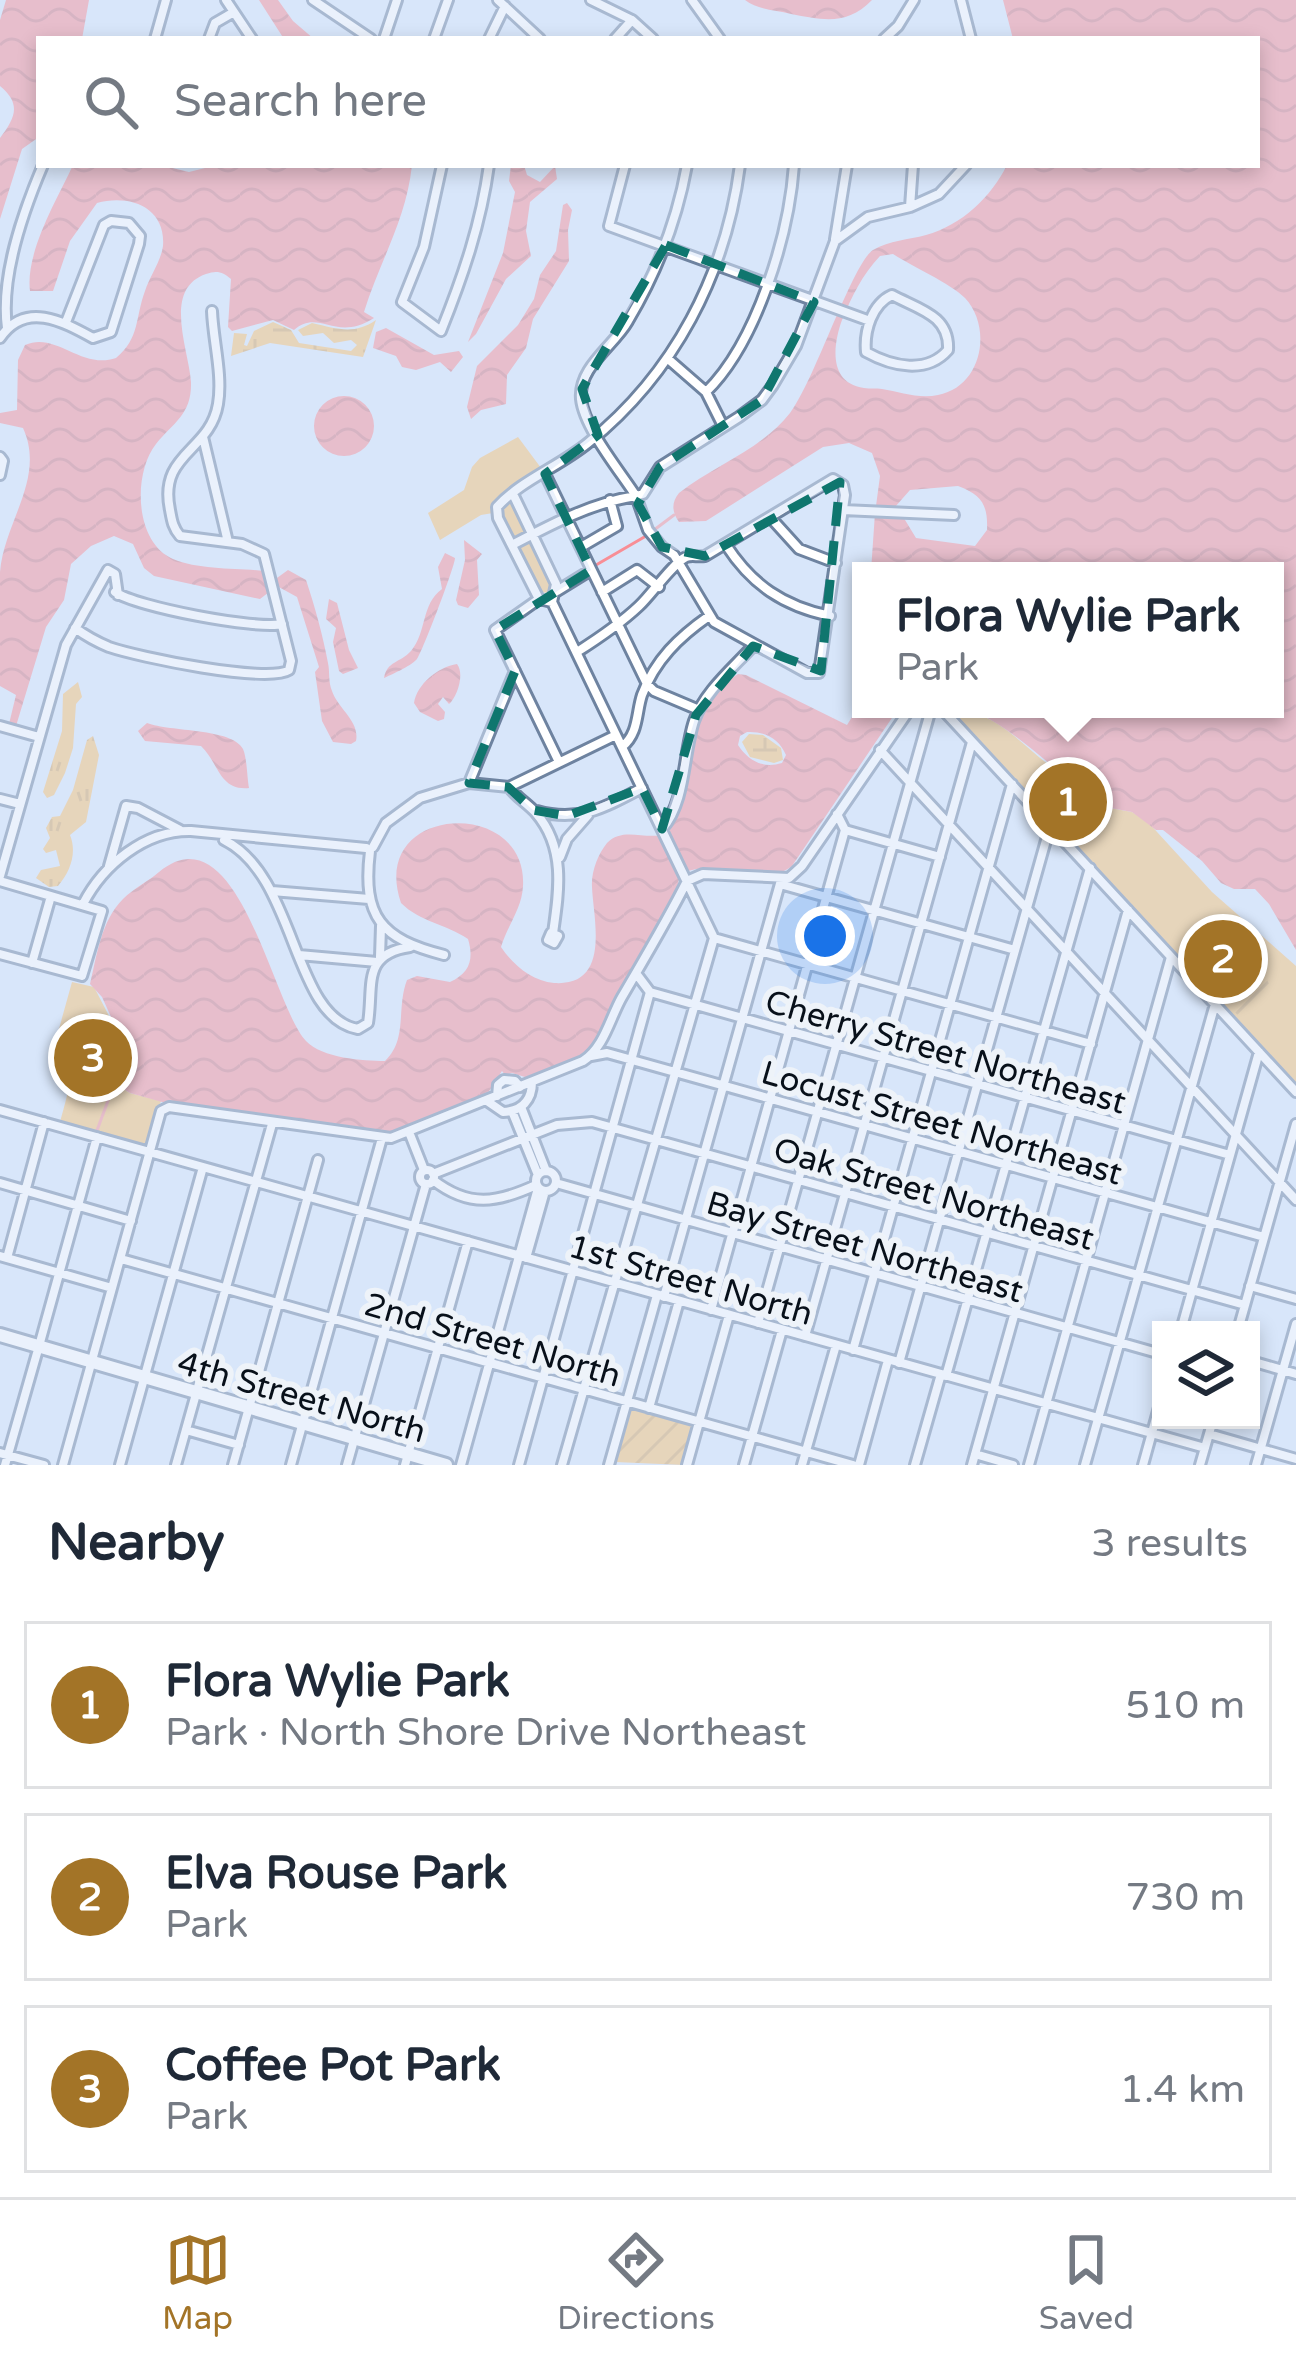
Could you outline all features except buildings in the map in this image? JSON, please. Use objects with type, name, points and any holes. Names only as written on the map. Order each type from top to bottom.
[{"type":"main road","name":"4th Street North","points":[[3,1341],[355,1439],[406,1460],[446,1465]]},
{"type":"street","points":[[156,36],[166,0]]},
{"type":"street","points":[[226,0],[250,36]]},
{"type":"street","points":[[313,0],[366,36]]},
{"type":"street","points":[[385,36],[397,0]]},
{"type":"street","points":[[435,36],[448,0]]},
{"type":"street","points":[[591,0],[632,20],[650,36]]},
{"type":"street","points":[[692,0],[718,36]]},
{"type":"street","points":[[887,36],[914,0]]},
{"type":"street","points":[[961,0],[970,36]]},
{"type":"street","points":[[490,36],[501,3],[537,36]]},
{"type":"street","points":[[210,36],[215,23],[234,12]]},
{"type":"street","points":[[618,36],[632,20]]},
{"type":"street","points":[[898,26],[901,36]]},
{"type":"street","points":[[7,328],[2,289],[42,168]]},
{"type":"street","points":[[441,168],[424,247],[402,302],[441,331],[468,263],[489,168]]},
{"type":"street","points":[[624,168],[609,226],[870,321]]},
{"type":"street","points":[[577,652],[618,624],[659,586],[679,559],[705,556],[830,480],[843,485],[843,510],[824,660],[817,674],[807,673],[726,632],[709,616],[679,559],[651,533],[635,496],[585,413],[581,389],[592,365],[627,324],[666,245],[686,168]]},
{"type":"street","points":[[539,599],[496,511],[598,435],[668,358],[716,264],[739,168]]},
{"type":"street","points":[[706,392],[738,349],[766,282],[791,206],[794,168]]},
{"type":"street","points":[[512,544],[610,500],[643,494],[660,467],[762,400],[796,346],[814,302],[835,241],[847,168]]},
{"type":"street","points":[[910,207],[913,168]]},
{"type":"street","points":[[835,241],[868,217],[940,194],[964,168]]},
{"type":"street","points":[[0,338],[26,317],[66,322],[93,338],[110,332],[139,244],[140,236],[129,223],[104,225],[66,322]]},
{"type":"street","points":[[892,295],[939,319],[946,328],[948,350],[926,367],[870,356],[865,346],[870,321],[880,300],[892,295]]},
{"type":"street","points":[[76,628],[121,650],[248,675],[282,675],[289,670],[283,624],[260,550],[186,538],[173,526],[167,494],[171,472],[203,437],[219,402],[212,310]]},
{"type":"street","points":[[668,358],[706,392],[723,426]]},
{"type":"street","points":[[203,437],[228,542]]},
{"type":"street","points":[[0,457],[0,475]]},
{"type":"street","points":[[545,474],[646,684],[654,692],[699,710]]},
{"type":"street","points":[[513,494],[554,578],[554,597],[577,652],[714,938],[564,1462]]},
{"type":"street","points":[[581,547],[617,526],[610,500]]},
{"type":"street","points":[[843,510],[954,515]]},
{"type":"street","points":[[770,517],[799,549],[836,563]]},
{"type":"street","points":[[726,545],[743,569],[770,593],[804,610],[830,616]]},
{"type":"street","points":[[559,762],[495,630],[591,570]]},
{"type":"street","points":[[602,592],[638,570],[659,586]]},
{"type":"street","points":[[0,955],[76,976],[84,974],[101,910],[0,878],[66,645],[105,572],[115,574],[118,595]]},
{"type":"street","points":[[100,587],[140,603],[262,626],[283,624]]},
{"type":"street","points":[[622,746],[633,735],[646,684],[672,646],[709,616]]},
{"type":"street","points":[[662,829],[673,811],[699,710],[753,646]]},
{"type":"street","points":[[469,783],[515,671]]},
{"type":"street","points":[[609,1465],[686,1220],[781,882],[797,871],[903,718]]},
{"type":"street","points":[[758,1323],[928,718]]},
{"type":"street","points":[[950,718],[1296,1092]]},
{"type":"street","points":[[0,725],[39,737]]},
{"type":"street","points":[[224,840],[260,868],[326,1012],[355,1029],[362,1028],[370,1019],[369,993],[379,959],[381,925],[369,899],[369,845],[404,808],[439,790],[469,783],[509,787],[616,735]]},
{"type":"street","points":[[805,1336],[972,742]]},
{"type":"street","points":[[880,750],[1296,1200]]},
{"type":"street","points":[[853,1350],[1012,784]]},
{"type":"street","points":[[509,787],[533,810],[552,839],[559,867]]},
{"type":"street","points":[[553,932],[559,867],[567,838],[590,814],[642,788]]},
{"type":"street","points":[[0,799],[20,804]]},
{"type":"street","points":[[108,869],[126,806],[181,831]]},
{"type":"street","points":[[533,810],[558,816],[590,814]]},
{"type":"street","points":[[711,1310],[845,830],[837,814]]},
{"type":"street","points":[[856,1465],[921,1286],[1050,826]]},
{"type":"street","points":[[845,830],[940,857]]},
{"type":"street","points":[[83,904],[108,869],[150,839],[181,831],[369,845]]},
{"type":"street","points":[[239,848],[242,836]]},
{"type":"street","points":[[915,1465],[968,1300],[1090,868]]},
{"type":"street","points":[[685,878],[703,874],[781,882],[1015,950]]},
{"type":"street","points":[[591,1056],[638,976],[685,878]]},
{"type":"street","points":[[272,891],[369,899]]},
{"type":"street","points":[[32,963],[51,895]]},
{"type":"street","points":[[1013,1465],[974,1460],[1128,910]]},
{"type":"street","points":[[381,925],[410,946],[444,955]]},
{"type":"street","points":[[714,938],[1090,1044]]},
{"type":"street","points":[[299,955],[379,959],[410,946]]},
{"type":"street","points":[[1029,1465],[1172,957]]},
{"type":"street","points":[[518,1465],[650,992],[638,976]]},
{"type":"street","name":"Cherry Street Northeast","points":[[650,992],[1230,1155]]},
{"type":"street","points":[[1085,1465],[1215,1004]]},
{"type":"street","points":[[63,1465],[161,1111],[169,1107],[382,1138],[409,1132],[607,1052],[601,1040]]},
{"type":"street","name":"Locust Street Northeast","points":[[607,1052],[1264,1237]]},
{"type":"street","points":[[1183,1321],[1259,1052]]},
{"type":"street","points":[[487,1101],[498,1111],[517,1109],[531,1094],[532,1082]]},
{"type":"street","points":[[461,1465],[541,1182],[517,1109]]},
{"type":"street","name":"1st Street North","points":[[0,1110],[1205,1448]]},
{"type":"street","name":"Oak Street Northeast","points":[[429,1177],[572,1121],[611,1127],[1245,1305]]},
{"type":"street","points":[[44,1122],[3,1257],[112,1288]]},
{"type":"street","points":[[178,1464],[272,1124]]},
{"type":"street","points":[[1241,1321],[1296,1124]]},
{"type":"street","points":[[409,1132],[429,1177],[465,1199],[485,1202],[555,1176],[556,1183],[541,1182]]},
{"type":"street","points":[[44,1465],[4,1458],[97,1137]]},
{"type":"street","points":[[291,1465],[382,1138]]},
{"type":"street","points":[[233,1465],[318,1160]]},
{"type":"street","points":[[119,1465],[203,1167]]},
{"type":"street","points":[[347,1465],[429,1177]]},
{"type":"street","points":[[0,1183],[131,1221]]},
{"type":"street","name":"Bay Street Northeast","points":[[556,1183],[1152,1351]]},
{"type":"street","points":[[406,1460],[468,1241]]},
{"type":"street","name":"2nd Street North","points":[[120,1259],[856,1465]]},
{"type":"street","points":[[1250,1286],[1296,1299]]},
{"type":"street","points":[[650,1408],[680,1301]]},
{"type":"street","points":[[687,1465],[729,1315]]},
{"type":"street","points":[[1256,1465],[1296,1324]]},
{"type":"street","points":[[744,1465],[782,1330]]},
{"type":"street","points":[[802,1465],[836,1345]]},
{"type":"street","points":[[1260,1364],[1296,1374]]},
{"type":"street","points":[[1143,1465],[1152,1429]]},
{"type":"street","points":[[1200,1465],[1210,1429]]},
{"type":"street","points":[[186,1430],[239,1445]]},
{"type":"street","points":[[1209,1434],[1296,1459]]},
{"type":"highlighted area","points":[[666,245],[814,302],[762,400],[660,467],[638,504],[662,547],[705,556],[840,482],[821,671],[753,646],[696,715],[662,829],[642,788],[567,816],[533,810],[508,787],[469,783],[515,671],[495,630],[591,570],[545,474],[598,435],[582,389]]},
{"type":"green space","points":[[376,320],[363,357],[270,343],[231,356],[234,333],[247,334],[247,346],[254,331],[273,322],[291,330],[299,343],[351,351],[357,345],[351,340],[334,343],[323,333],[303,336],[298,330],[312,323],[353,329]]},
{"type":"green space","points":[[518,437],[544,472],[491,505],[493,513],[481,515],[440,540],[428,513],[464,490],[480,458]]},
{"type":"green space","points":[[511,503],[553,585],[550,593],[538,592],[500,512]]},
{"type":"green space","points":[[78,682],[82,697],[76,704],[73,748],[54,795],[47,798],[43,792],[62,731],[63,694]]},
{"type":"green space","points":[[955,718],[986,718],[996,723],[1092,792],[1105,807],[1132,812],[1147,821],[1212,892],[1296,966],[1296,1085]]},
{"type":"green space","points":[[749,734],[763,735],[781,748],[783,760],[774,763],[750,757],[742,742]]},
{"type":"green space","points":[[93,736],[99,755],[86,822],[70,835],[73,855],[66,874],[58,886],[49,887],[36,878],[41,870],[60,866],[56,850],[46,853],[43,849],[50,838],[46,828],[52,817],[60,816],[87,740]]},
{"type":"green space","points":[[1248,958],[1272,992],[1246,1024],[1220,996],[1231,974],[1246,965]]},
{"type":"green space","points":[[72,982],[94,987],[121,1039],[117,1085],[161,1101],[146,1146],[60,1122],[70,1067],[57,1036]]},
{"type":"green space","points":[[629,1408],[694,1426],[684,1465],[615,1462]]},
{"type":"water","points":[[6,0],[89,0],[83,36],[36,36],[36,139],[22,149],[0,219],[0,138],[14,105],[0,86],[0,20]]},
{"type":"water","points":[[259,0],[278,0],[310,36],[282,36]]},
{"type":"water","points":[[745,0],[872,0],[853,14],[824,19],[767,9]]},
{"type":"water","points":[[1003,0],[1296,0],[1296,950],[1255,889],[1234,889],[1221,883],[1163,830],[1132,812],[1105,807],[1098,797],[987,718],[1284,718],[1284,562],[872,562],[875,513],[884,512],[884,507],[876,506],[880,476],[872,453],[849,443],[823,447],[706,521],[679,522],[675,515],[679,493],[752,447],[790,413],[855,277],[873,250],[952,224],[993,188],[1005,168],[1260,168],[1260,36],[1012,36]],"holes":[[[893,254],[965,298],[979,325],[978,355],[965,381],[953,390],[924,396],[864,388],[844,379],[836,362],[842,320],[880,256]],[[958,486],[973,493],[985,507],[987,530],[975,546],[916,538],[902,515],[885,513],[886,507],[895,507],[910,490]]]},
{"type":"water","points":[[72,168],[189,172],[205,168],[412,168],[398,222],[364,312],[374,318],[349,327],[312,322],[294,330],[273,320],[232,331],[228,327],[231,279],[213,272],[193,282],[181,306],[191,382],[188,402],[156,444],[141,489],[144,523],[160,550],[173,559],[206,567],[265,571],[270,583],[288,570],[306,580],[331,687],[355,727],[356,741],[351,744],[333,742],[322,721],[315,672],[319,667],[297,597],[277,586],[260,599],[154,576],[144,568],[133,544],[114,536],[91,546],[71,564],[64,600],[46,627],[16,726],[9,724],[16,695],[0,686],[0,572],[30,465],[23,428],[0,423],[0,413],[17,410],[18,360],[25,345],[47,343],[103,360],[116,358],[124,350],[163,246],[158,221],[143,206],[121,200],[97,203],[70,241],[53,291],[30,291],[32,260]]},
{"type":"water","points":[[511,168],[525,168],[527,175],[540,182],[555,168],[557,179],[530,202],[526,231],[531,256],[506,279],[468,342],[503,253],[515,192],[509,181]]},
{"type":"water","points":[[567,203],[572,210],[569,261],[533,319],[526,348],[507,375],[506,404],[481,410],[471,419],[467,407],[477,366],[518,325],[534,299],[540,275],[556,251]]},
{"type":"water","points":[[386,328],[434,355],[459,351],[463,357],[451,372],[440,362],[416,370],[402,367],[396,356],[373,348],[376,332]]},
{"type":"water","points":[[344,396],[365,405],[374,426],[365,447],[344,456],[323,447],[314,426],[323,405]]},
{"type":"water","points":[[464,540],[482,554],[477,560],[479,595],[468,608],[456,600],[465,560]]},
{"type":"water","points":[[445,553],[455,558],[454,564],[420,653],[410,665],[384,678],[388,668],[416,643],[431,602],[442,589],[438,567]]},
{"type":"water","points":[[329,599],[337,603],[358,668],[343,674],[333,642],[336,628],[326,619]]},
{"type":"water","points":[[457,664],[460,679],[455,696],[449,704],[443,697],[438,704],[444,719],[420,712],[414,703],[424,683]]},
{"type":"water","points":[[738,674],[746,675],[847,725],[852,717],[892,718],[792,866],[766,875],[706,869],[680,875],[594,1045],[580,1058],[528,1078],[502,1071],[486,1096],[389,1133],[180,1107],[117,1085],[121,1039],[102,997],[90,984],[110,917],[123,899],[159,872],[187,859],[211,866],[231,887],[249,919],[306,1041],[332,1055],[385,1061],[397,1043],[407,980],[417,976],[450,982],[466,970],[470,959],[468,939],[401,903],[397,870],[406,846],[426,830],[451,824],[478,826],[501,837],[518,857],[523,886],[501,947],[517,966],[538,979],[572,981],[585,974],[592,962],[596,932],[592,881],[601,852],[621,835],[669,832],[699,726],[720,689]],"holes":[[[747,732],[770,737],[786,755],[782,763],[762,764],[738,745]]]},
{"type":"water","points":[[147,723],[237,742],[243,749],[249,788],[225,781],[201,746],[145,741],[138,731]]},
{"type":"waterway","points":[[654,530],[674,515]]},
{"type":"waterway","points":[[596,565],[646,536]]},
{"type":"waterway","points":[[96,1133],[115,1082]]},
{"type":"place","name":"Flora Wylie Park","points":[[1068,802]]},
{"type":"place","name":"Elva Rouse Park","points":[[1223,959]]},
{"type":"place","name":"Coffee Pot Park","points":[[93,1058]]}]
